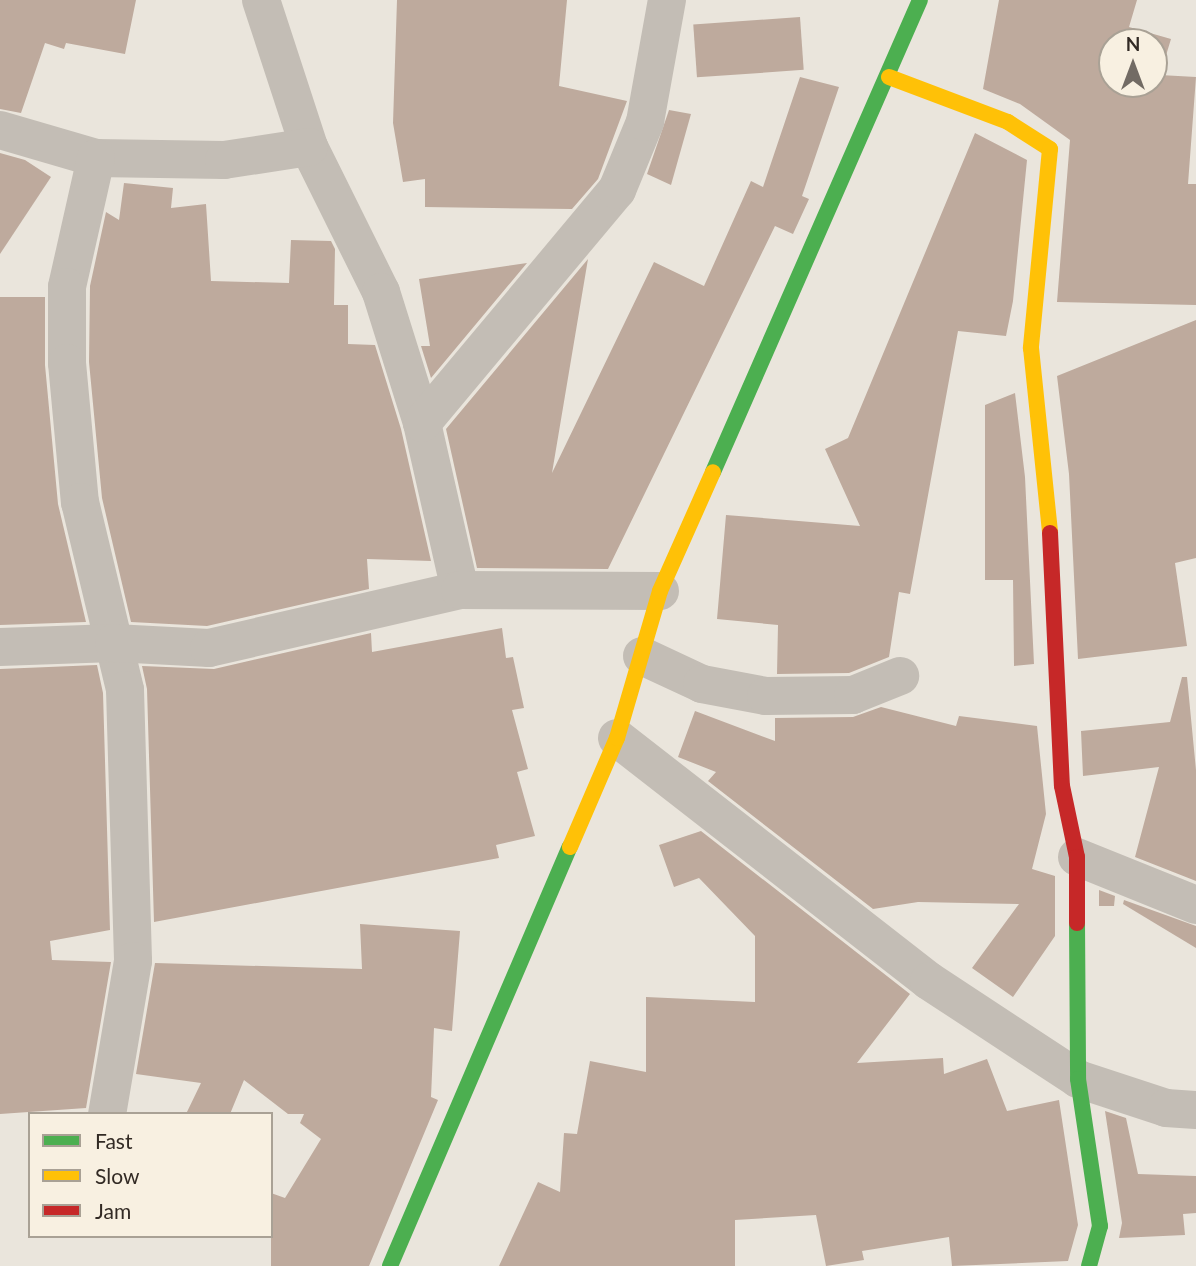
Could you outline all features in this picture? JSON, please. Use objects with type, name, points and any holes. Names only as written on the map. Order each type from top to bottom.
[{"type":"street","points":[[261,0],[309,147],[382,292],[422,423],[460,590]]},
{"type":"street","points":[[422,423],[617,190],[645,121],[667,0]]},
{"type":"street","points":[[390,1266],[617,738],[660,591],[889,77],[920,0]]},
{"type":"street","points":[[889,77],[1008,122],[1050,149],[1031,348],[1047,475],[1062,786],[1077,856],[1078,1079],[1100,1226],[1089,1266]]},
{"type":"street","points":[[0,130],[96,158],[224,160],[309,147]]},
{"type":"street","points":[[96,158],[67,287],[67,363],[80,502],[93,574],[125,690],[133,961],[107,1112]]},
{"type":"street","points":[[0,647],[114,643],[209,648],[460,590],[660,591]]},
{"type":"street","points":[[642,656],[702,684],[766,696],[853,695],[900,677]]},
{"type":"street","points":[[617,738],[929,981],[1078,1079],[1166,1108],[1196,1110]]},
{"type":"street","points":[[1077,856],[1196,905]]},
{"type":"building","points":[[0,0],[136,0],[125,54],[66,43],[64,49],[45,43],[21,113],[0,109]]},
{"type":"building","points":[[397,0],[567,0],[559,86],[627,101],[598,179],[572,209],[425,207],[425,179],[403,182],[393,123]]},
{"type":"building","points":[[999,0],[1137,0],[1129,27],[1132,28],[1098,28],[1098,98],[1168,98],[1168,75],[1196,77],[1188,184],[1196,184],[1196,305],[1057,302],[1070,140],[1020,104],[983,89]]},
{"type":"building","points":[[800,17],[804,70],[697,77],[693,24]]},
{"type":"building","points":[[800,77],[839,87],[802,196],[809,199],[793,234],[775,226],[608,569],[477,568],[446,429],[588,259],[552,473],[654,262],[704,286],[751,181],[763,187]]},
{"type":"building","points":[[669,110],[691,114],[671,185],[647,174]]},
{"type":"building","points":[[975,133],[1027,160],[1013,301],[1006,336],[958,331],[910,594],[899,592],[889,657],[849,673],[777,674],[778,625],[717,619],[726,515],[860,526],[825,449],[848,438]]},
{"type":"building","points":[[0,153],[25,160],[51,177],[0,254]]},
{"type":"building","points":[[124,183],[173,188],[171,208],[206,204],[211,281],[289,283],[291,240],[331,241],[335,249],[334,305],[348,305],[348,344],[375,345],[401,429],[431,561],[367,559],[369,589],[207,626],[131,622],[102,498],[89,362],[90,286],[106,212],[119,220]]},
{"type":"building","points":[[527,263],[431,378],[421,346],[430,346],[419,279]]},
{"type":"building","points":[[0,297],[45,297],[45,365],[58,504],[86,622],[0,625]]},
{"type":"building","points":[[1196,320],[1196,558],[1175,563],[1187,646],[1078,659],[1069,474],[1057,376]]},
{"type":"building","points":[[1015,393],[1025,477],[1034,664],[1014,666],[1013,580],[985,580],[985,405]]},
{"type":"building","points":[[502,628],[506,658],[513,657],[524,708],[512,710],[528,769],[517,772],[535,836],[496,845],[499,858],[154,922],[147,689],[142,666],[214,669],[371,633],[372,652]]},
{"type":"building","points":[[97,665],[103,693],[110,930],[50,941],[52,960],[111,962],[86,1108],[0,1114],[0,669]]},
{"type":"building","points":[[1182,677],[1187,677],[1196,770],[1196,881],[1135,857],[1159,767],[1083,776],[1081,731],[1170,722]]},
{"type":"building","points":[[881,707],[956,726],[959,716],[1037,726],[1046,814],[1032,869],[1055,876],[1055,936],[1013,997],[972,968],[1019,904],[918,902],[873,909],[708,781],[716,772],[678,757],[695,711],[775,741],[775,718],[853,717]]},
{"type":"building","points":[[701,831],[910,994],[857,1063],[943,1058],[944,1074],[987,1059],[1007,1111],[1059,1100],[1078,1225],[1068,1261],[952,1266],[949,1237],[862,1251],[864,1260],[826,1266],[816,1215],[735,1220],[735,1266],[499,1266],[538,1182],[560,1192],[564,1133],[577,1134],[590,1061],[646,1072],[646,997],[755,1002],[755,936],[699,878],[674,887],[659,845]]},
{"type":"building","points":[[1099,890],[1115,896],[1114,906],[1099,906]]},
{"type":"building","points":[[1124,900],[1196,926],[1196,948],[1123,904]]},
{"type":"building","points":[[360,924],[460,931],[452,1031],[434,1028],[431,1097],[438,1100],[369,1266],[271,1266],[273,1194],[285,1198],[321,1139],[300,1123],[304,1114],[288,1114],[244,1080],[231,1112],[187,1112],[201,1083],[136,1074],[155,963],[362,969]]},
{"type":"building","points":[[1105,1111],[1126,1118],[1138,1174],[1196,1176],[1196,1213],[1183,1214],[1185,1235],[1119,1238],[1122,1223]]},
{"type":"traffic: fast","points":[[713,472],[920,0]]},
{"type":"traffic: fast","points":[[390,1266],[570,847]]},
{"type":"traffic: fast","points":[[1077,923],[1078,1079],[1100,1226],[1089,1266]]},
{"type":"traffic: slow","points":[[889,77],[1008,122],[1050,149],[1031,348],[1050,533]]},
{"type":"traffic: slow","points":[[570,847],[617,738],[660,591],[713,472]]},
{"type":"traffic: jam","points":[[1050,533],[1062,786],[1077,857],[1077,923]]}]
